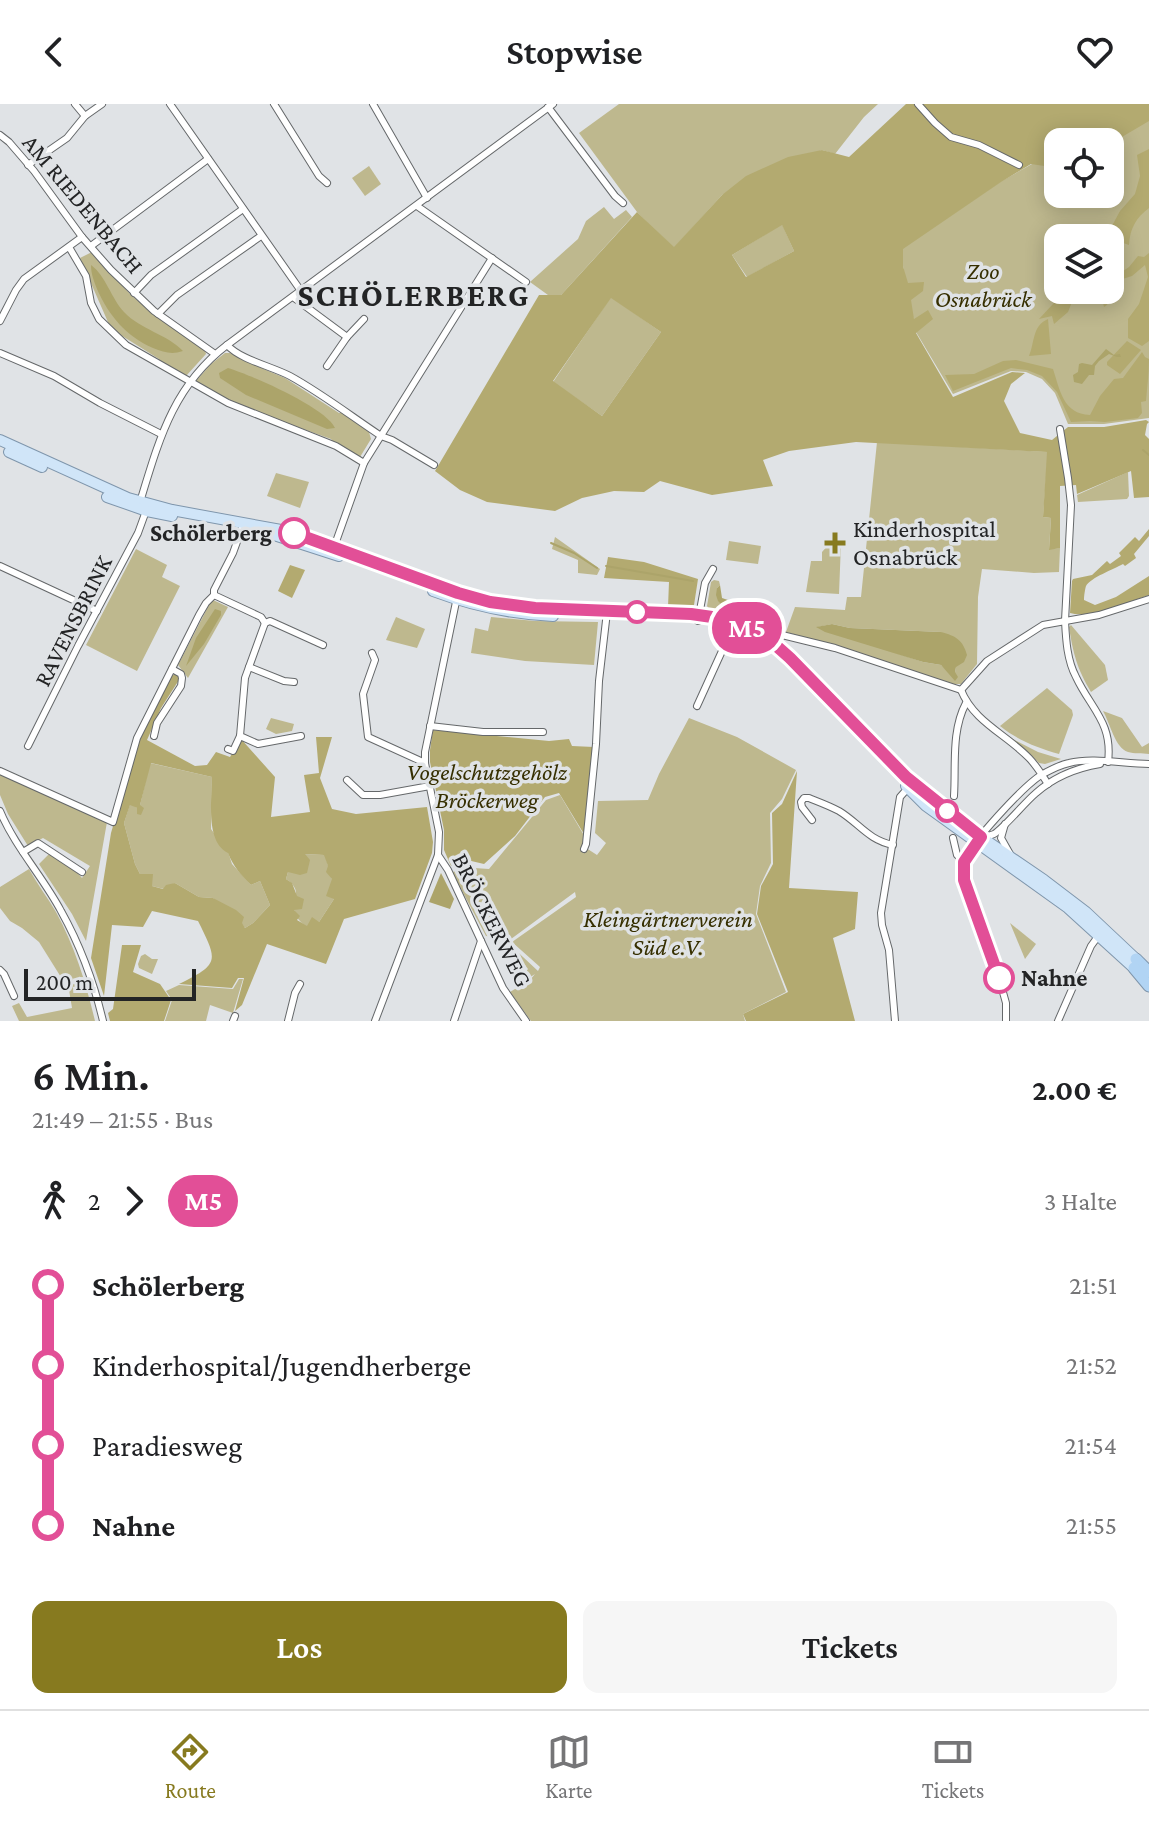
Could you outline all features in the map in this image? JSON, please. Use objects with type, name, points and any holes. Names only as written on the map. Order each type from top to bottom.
[{"type":"highway","points":[[1135,964],[1149,969]]},
{"type":"highway","points":[[1135,964],[1149,984]]},
{"type":"main road","points":[[0,440],[143,506],[334,550]]},
{"type":"main road","points":[[0,448],[118,502],[292,532],[506,613],[699,618],[735,623],[772,642],[809,675],[916,787],[1135,964]]},
{"type":"main road","points":[[699,618],[760,642],[786,662],[926,806],[1015,860],[1086,912],[1135,964]]},
{"type":"street","points":[[75,104],[85,116]]},
{"type":"street","points":[[28,165],[67,138],[85,116],[102,104]]},
{"type":"street","points":[[274,104],[319,176],[327,183]]},
{"type":"street","points":[[373,104],[427,198]]},
{"type":"street","points":[[918,104],[951,137],[979,145],[1019,165]]},
{"type":"street","points":[[173,105],[301,291]]},
{"type":"street","points":[[550,106],[623,203]]},
{"type":"street","name":"RAVENSBRINK","points":[[28,746],[138,533],[161,434],[174,405],[201,367],[550,106]]},
{"type":"street","name":"AM RIEDENBACH","points":[[0,135],[28,165],[82,237],[134,293],[215,354]]},
{"type":"street","points":[[91,246],[208,159]]},
{"type":"street","points":[[417,206],[526,282]]},
{"type":"street","points":[[134,293],[151,275],[243,209]]},
{"type":"street","points":[[158,314],[177,295],[261,236]]},
{"type":"street","points":[[0,321],[24,279],[82,237]]},
{"type":"street","name":"AM RIEDENBACH","points":[[69,247],[86,276],[91,303],[104,326],[126,345],[250,413],[336,446],[364,463]]},
{"type":"street","points":[[334,550],[364,463],[492,258]]},
{"type":"street","points":[[293,297],[347,337]]},
{"type":"street","points":[[327,366],[364,319]]},
{"type":"street","points":[[227,345],[235,352],[302,383],[381,436],[434,465]]},
{"type":"street","points":[[0,353],[54,376],[161,434]]},
{"type":"street","points":[[1060,429],[1071,494],[1065,621],[1069,655],[1074,674],[1107,731],[1108,762]]},
{"type":"street","points":[[0,771],[113,822],[137,738],[206,603],[214,595],[242,528]]},
{"type":"street","points":[[0,578],[2,567],[97,611]]},
{"type":"street","points":[[699,618],[705,583],[713,569]]},
{"type":"street","points":[[214,595],[261,617],[265,623],[245,678],[240,736],[233,751],[228,749]]},
{"type":"street","name":"BRÖCKERWEG","points":[[457,597],[425,763],[439,832],[438,855],[503,988],[526,1021]]},
{"type":"street","points":[[961,690],[987,661],[1043,625],[1099,615],[1149,599]]},
{"type":"street","points":[[584,849],[607,615]]},
{"type":"street","points":[[265,623],[270,621],[323,645]]},
{"type":"street","points":[[697,706],[732,629]]},
{"type":"street","points":[[782,635],[835,648],[961,690]]},
{"type":"street","points":[[372,653],[375,660],[363,694],[368,737],[425,763]]},
{"type":"street","points":[[249,667],[294,682]]},
{"type":"street","points":[[154,736],[157,723],[181,686],[181,674],[172,669]]},
{"type":"street","points":[[961,690],[966,703],[1029,758],[1048,784]]},
{"type":"street","points":[[954,796],[954,760],[962,710],[966,703]]},
{"type":"street","points":[[430,726],[483,732],[543,732]]},
{"type":"street","points":[[240,736],[258,744],[301,736]]},
{"type":"street","points":[[1006,1021],[1006,1003],[999,978],[964,880],[964,862],[978,840],[1019,794],[1042,774],[1070,762],[1086,760],[1149,764]]},
{"type":"street","points":[[978,840],[994,834],[1027,800],[1066,773],[1108,762]]},
{"type":"street","points":[[347,780],[363,795],[430,786]]},
{"type":"street","points":[[895,1021],[889,950],[881,913],[900,797],[908,788]]},
{"type":"street","points":[[812,820],[802,807],[804,798],[840,811],[880,842],[893,845]]},
{"type":"street","points":[[0,811],[61,911],[91,977],[103,1021]]},
{"type":"street","points":[[1005,822],[1001,838],[1015,860]]},
{"type":"street","points":[[953,838],[957,855],[964,862]]},
{"type":"street","points":[[23,852],[38,843],[82,872]]},
{"type":"street","points":[[375,1021],[438,855]]},
{"type":"street","points":[[1058,1021],[1091,946],[1099,935]]},
{"type":"street","points":[[454,1021],[482,940]]},
{"type":"street","points":[[2,975],[14,996]]},
{"type":"street","points":[[288,1021],[300,984]]},
{"type":"green space","points":[[619,104],[878,104],[835,154],[822,150],[722,195],[674,248],[637,212],[579,133]]},
{"type":"green space","name":"Schölerberg","points":[[906,104],[1149,104],[1149,121],[1124,136],[1124,128],[1044,128],[1044,166],[1031,164],[903,249],[903,266],[908,283],[924,282],[923,291],[911,300],[914,319],[928,310],[933,319],[916,333],[953,397],[1012,372],[1025,373],[1011,384],[1004,401],[1020,433],[1052,440],[1068,427],[1104,427],[1146,420],[1149,422],[1145,435],[1149,439],[1149,497],[1134,498],[1131,471],[1077,494],[1076,485],[1060,486],[1060,548],[1049,550],[1051,518],[1043,517],[1047,452],[856,442],[789,451],[763,460],[773,486],[712,495],[660,481],[644,492],[614,491],[582,498],[555,511],[487,502],[460,490],[435,471],[539,295],[561,295],[637,212],[674,247],[722,195],[746,176],[788,157],[822,150],[849,157]],"holes":[[[782,225],[794,251],[746,277],[732,255]],[[611,298],[661,332],[602,416],[553,381]]]},
{"type":"green space","name":"Zoo Osnabrück","points":[[1149,109],[1149,418],[1104,424],[1068,424],[1055,393],[1042,379],[1026,372],[1011,371],[953,394],[916,332],[903,266],[903,248],[1032,164],[1044,164],[1044,208],[1124,208],[1124,128],[1120,128]]},
{"type":"green space","points":[[1149,149],[1149,208],[1134,224],[1129,245],[1124,243],[1124,224],[1113,224],[1135,194],[1140,176],[1137,155]]},
{"type":"green space","points":[[369,166],[381,184],[365,196],[352,178]]},
{"type":"green space","points":[[604,207],[614,219],[626,210],[632,217],[561,295],[548,295],[530,282],[578,239],[586,221]]},
{"type":"green space","points":[[782,224],[794,251],[747,277],[732,255]]},
{"type":"green space","points":[[92,252],[131,295],[205,350],[206,354],[186,376],[159,362],[159,359],[111,329],[80,258]]},
{"type":"green space","points":[[1149,253],[1149,341],[1142,346],[1128,338],[1128,319],[1139,304],[1148,277],[1145,265],[1124,278],[1124,270],[1138,256],[1144,257]]},
{"type":"green space","points":[[611,297],[661,332],[602,416],[553,382]]},
{"type":"green space","points":[[1053,304],[1071,304],[1068,312],[1054,324],[1052,316],[1039,319]]},
{"type":"green space","points":[[1048,319],[1051,354],[1029,356],[1039,326]]},
{"type":"green space","points":[[1127,341],[1141,350],[1120,374],[1107,362]]},
{"type":"green space","points":[[1142,352],[1149,359],[1146,401],[1141,402],[1142,413],[1138,418],[1105,422],[1071,422],[1057,392],[1042,376],[1027,370],[1011,368],[953,391],[945,375],[974,374],[1003,361],[1016,360],[1053,369],[1068,406],[1081,414],[1090,415],[1114,379],[1123,378]]},
{"type":"green space","points":[[225,353],[285,378],[369,432],[371,439],[360,457],[331,439],[261,414],[199,385],[196,381]]},
{"type":"green space","points":[[877,442],[1048,452],[1043,517],[1051,518],[1049,549],[1060,548],[1059,572],[982,569],[978,597],[977,664],[961,684],[786,632],[795,607],[845,610],[847,597],[861,597]],"holes":[[[832,624],[850,628],[941,632],[956,667],[955,672],[818,627]]]},
{"type":"green space","points":[[1128,472],[1127,499],[1078,502],[1077,495]]},
{"type":"green space","points":[[276,473],[309,482],[300,508],[267,496]]},
{"type":"green space","points":[[1149,529],[1149,536],[1134,554],[1136,558],[1088,583],[1084,600],[1095,605],[1116,597],[1149,576],[1149,595],[1099,612],[1070,613],[1073,579],[1092,575],[1107,561],[1110,564],[1121,556],[1119,553],[1135,537],[1139,541]]},
{"type":"green space","points":[[555,537],[600,569],[597,575],[578,573],[578,560],[552,549]]},
{"type":"green space","points":[[729,541],[761,546],[758,564],[726,560]]},
{"type":"green space","points":[[831,542],[841,543],[839,594],[806,592],[811,561],[822,561],[822,552]]},
{"type":"green space","points":[[136,549],[167,565],[162,577],[180,586],[137,671],[86,645]]},
{"type":"green space","points":[[608,557],[644,562],[698,579],[694,605],[668,607],[669,582],[604,578]]},
{"type":"green space","points":[[290,565],[305,570],[292,598],[278,591]]},
{"type":"green space","points":[[719,581],[717,588],[722,605],[750,619],[756,616],[765,621],[778,620],[778,617],[784,619],[780,633],[769,633],[709,609],[711,582]]},
{"type":"green space","points":[[213,600],[228,607],[188,678],[178,665]]},
{"type":"green space","points":[[396,617],[425,629],[417,648],[386,640]]},
{"type":"green space","points":[[491,617],[598,622],[594,665],[525,661],[471,653],[475,628],[488,631]]},
{"type":"green space","points":[[1071,625],[1105,665],[1108,680],[1091,692],[1076,661]]},
{"type":"green space","points":[[172,676],[179,676],[179,680],[161,708],[147,740],[195,766],[207,765],[216,752],[230,757],[241,739],[275,777],[271,817],[310,812],[304,775],[319,773],[316,737],[332,737],[320,778],[332,809],[356,814],[427,807],[432,853],[415,899],[344,919],[326,964],[267,944],[242,1005],[235,1011],[244,978],[238,978],[232,988],[179,984],[202,971],[211,960],[212,953],[198,921],[152,911],[143,927],[112,925],[104,996],[91,958],[111,833],[139,738]],"holes":[[[151,763],[212,777],[211,819],[216,840],[251,885],[260,881],[270,905],[245,928],[242,923],[244,917],[213,898],[199,897],[175,883],[163,889],[152,886],[153,874],[140,874],[124,823],[130,805],[137,808],[137,814],[141,815],[144,808],[140,805]],[[305,854],[324,855],[328,866],[326,872],[332,879],[326,896],[334,899],[319,922],[312,917],[307,926],[297,920],[300,916],[294,910],[302,909],[304,899],[297,896],[292,883],[286,879],[288,872],[307,873],[310,860]]]},
{"type":"green space","points":[[1047,688],[1072,710],[1073,715],[1059,754],[1028,743],[1000,726]]},
{"type":"green space","points":[[1103,711],[1122,718],[1142,747],[1149,743],[1149,754],[1123,750]]},
{"type":"green space","points":[[271,718],[294,724],[292,731],[276,734],[266,729]]},
{"type":"green space","name":"Kleingärtnerverein Süd e.V.","points":[[689,718],[737,737],[796,770],[782,799],[770,813],[771,863],[760,886],[756,914],[786,992],[743,1014],[745,1021],[531,1021],[510,992],[535,974],[529,978],[528,969],[517,955],[506,961],[497,944],[491,941],[507,942],[538,971],[540,967],[512,942],[576,897],[575,892],[511,939],[486,936],[452,872],[489,869],[546,800],[560,795],[585,837],[583,846],[597,855],[606,843],[595,833],[598,801],[648,800]]},
{"type":"green space","name":"Vogelschutzgehölz Bröckerweg","points":[[433,730],[549,741],[569,739],[572,746],[594,747],[584,834],[559,793],[545,797],[515,836],[484,864],[467,860],[451,866],[444,850],[444,830],[430,762]]},
{"type":"green space","points":[[1003,734],[1038,752],[1061,759],[1039,763]]},
{"type":"green space","points":[[150,763],[212,777],[211,829],[228,852],[232,864],[251,885],[260,881],[270,905],[245,928],[213,898],[199,897],[175,883],[164,889],[152,886],[140,874],[124,823],[130,804],[137,808],[140,805]]},
{"type":"green space","points":[[797,771],[789,888],[858,892],[855,929],[833,938],[855,1021],[746,1021],[743,1014],[788,992],[757,914],[761,886],[773,864],[772,813],[782,804]]},
{"type":"green space","points":[[0,774],[107,822],[86,941],[39,864],[50,853],[82,878],[90,866],[43,838],[28,846],[0,795]]},
{"type":"green space","points":[[304,854],[325,855],[334,899],[319,922],[307,927],[295,913],[296,891],[286,879],[288,872],[293,872]]},
{"type":"green space","points":[[29,869],[69,938],[95,1021],[19,1021],[12,1006],[19,1003],[27,1017],[72,1008],[69,990],[39,942],[10,921],[0,908],[0,887]]},
{"type":"green space","points":[[1010,923],[1036,944],[1025,959]]},
{"type":"green space","points":[[122,945],[141,945],[133,972],[160,984],[171,1000],[164,1021],[110,1021],[108,1013],[113,1009]]},
{"type":"green space","points":[[145,954],[158,959],[152,974],[139,968],[141,956]]},
{"type":"green space","points":[[239,979],[243,979],[233,1013],[210,1005],[206,1021],[165,1021],[172,1000],[166,991],[179,985],[233,989]]},
{"type":"shaded area","points":[[91,265],[101,275],[124,312],[183,351],[171,353],[157,349],[127,331],[102,299]]},
{"type":"shaded area","points":[[1106,349],[1121,357],[1109,354],[1095,366],[1094,375],[1089,375],[1082,384],[1074,382],[1073,375],[1078,372],[1079,364],[1092,365]]},
{"type":"shaded area","points":[[228,368],[303,402],[335,428],[327,429],[246,395],[220,378],[219,373]]},
{"type":"shaded area","points":[[720,585],[722,598],[778,617],[778,620],[771,623],[756,616],[745,618],[734,608],[722,605],[716,595]]},
{"type":"shaded area","points":[[215,609],[221,611],[221,615],[186,666],[196,638]]},
{"type":"shaded area","points":[[832,624],[850,628],[941,632],[958,639],[967,655],[964,662],[956,667],[958,677],[955,681],[941,665],[816,627]]},
{"type":"shaded area","points":[[441,873],[454,899],[450,909],[429,902]]},
{"type":"waterway","points":[[1143,450],[1149,455]]},
{"type":"waterway","points":[[551,543],[597,568]]},
{"type":"waterway","points":[[606,566],[693,581]]},
{"type":"bus line","name":"M5","points":[[294,533],[490,602],[598,612],[699,615],[735,623],[772,642],[809,675],[916,787],[981,837],[964,862],[964,880],[999,978]]},
{"type":"place","name":"Schölerberg","points":[[294,533]]},
{"type":"place","name":"Kinderhospital Osnabrück","points":[[835,543]]},
{"type":"place","name":"Nahne","points":[[999,978]]},
{"type":"district","name":"SCHÖLERBERG","points":[[414,295]]}]
